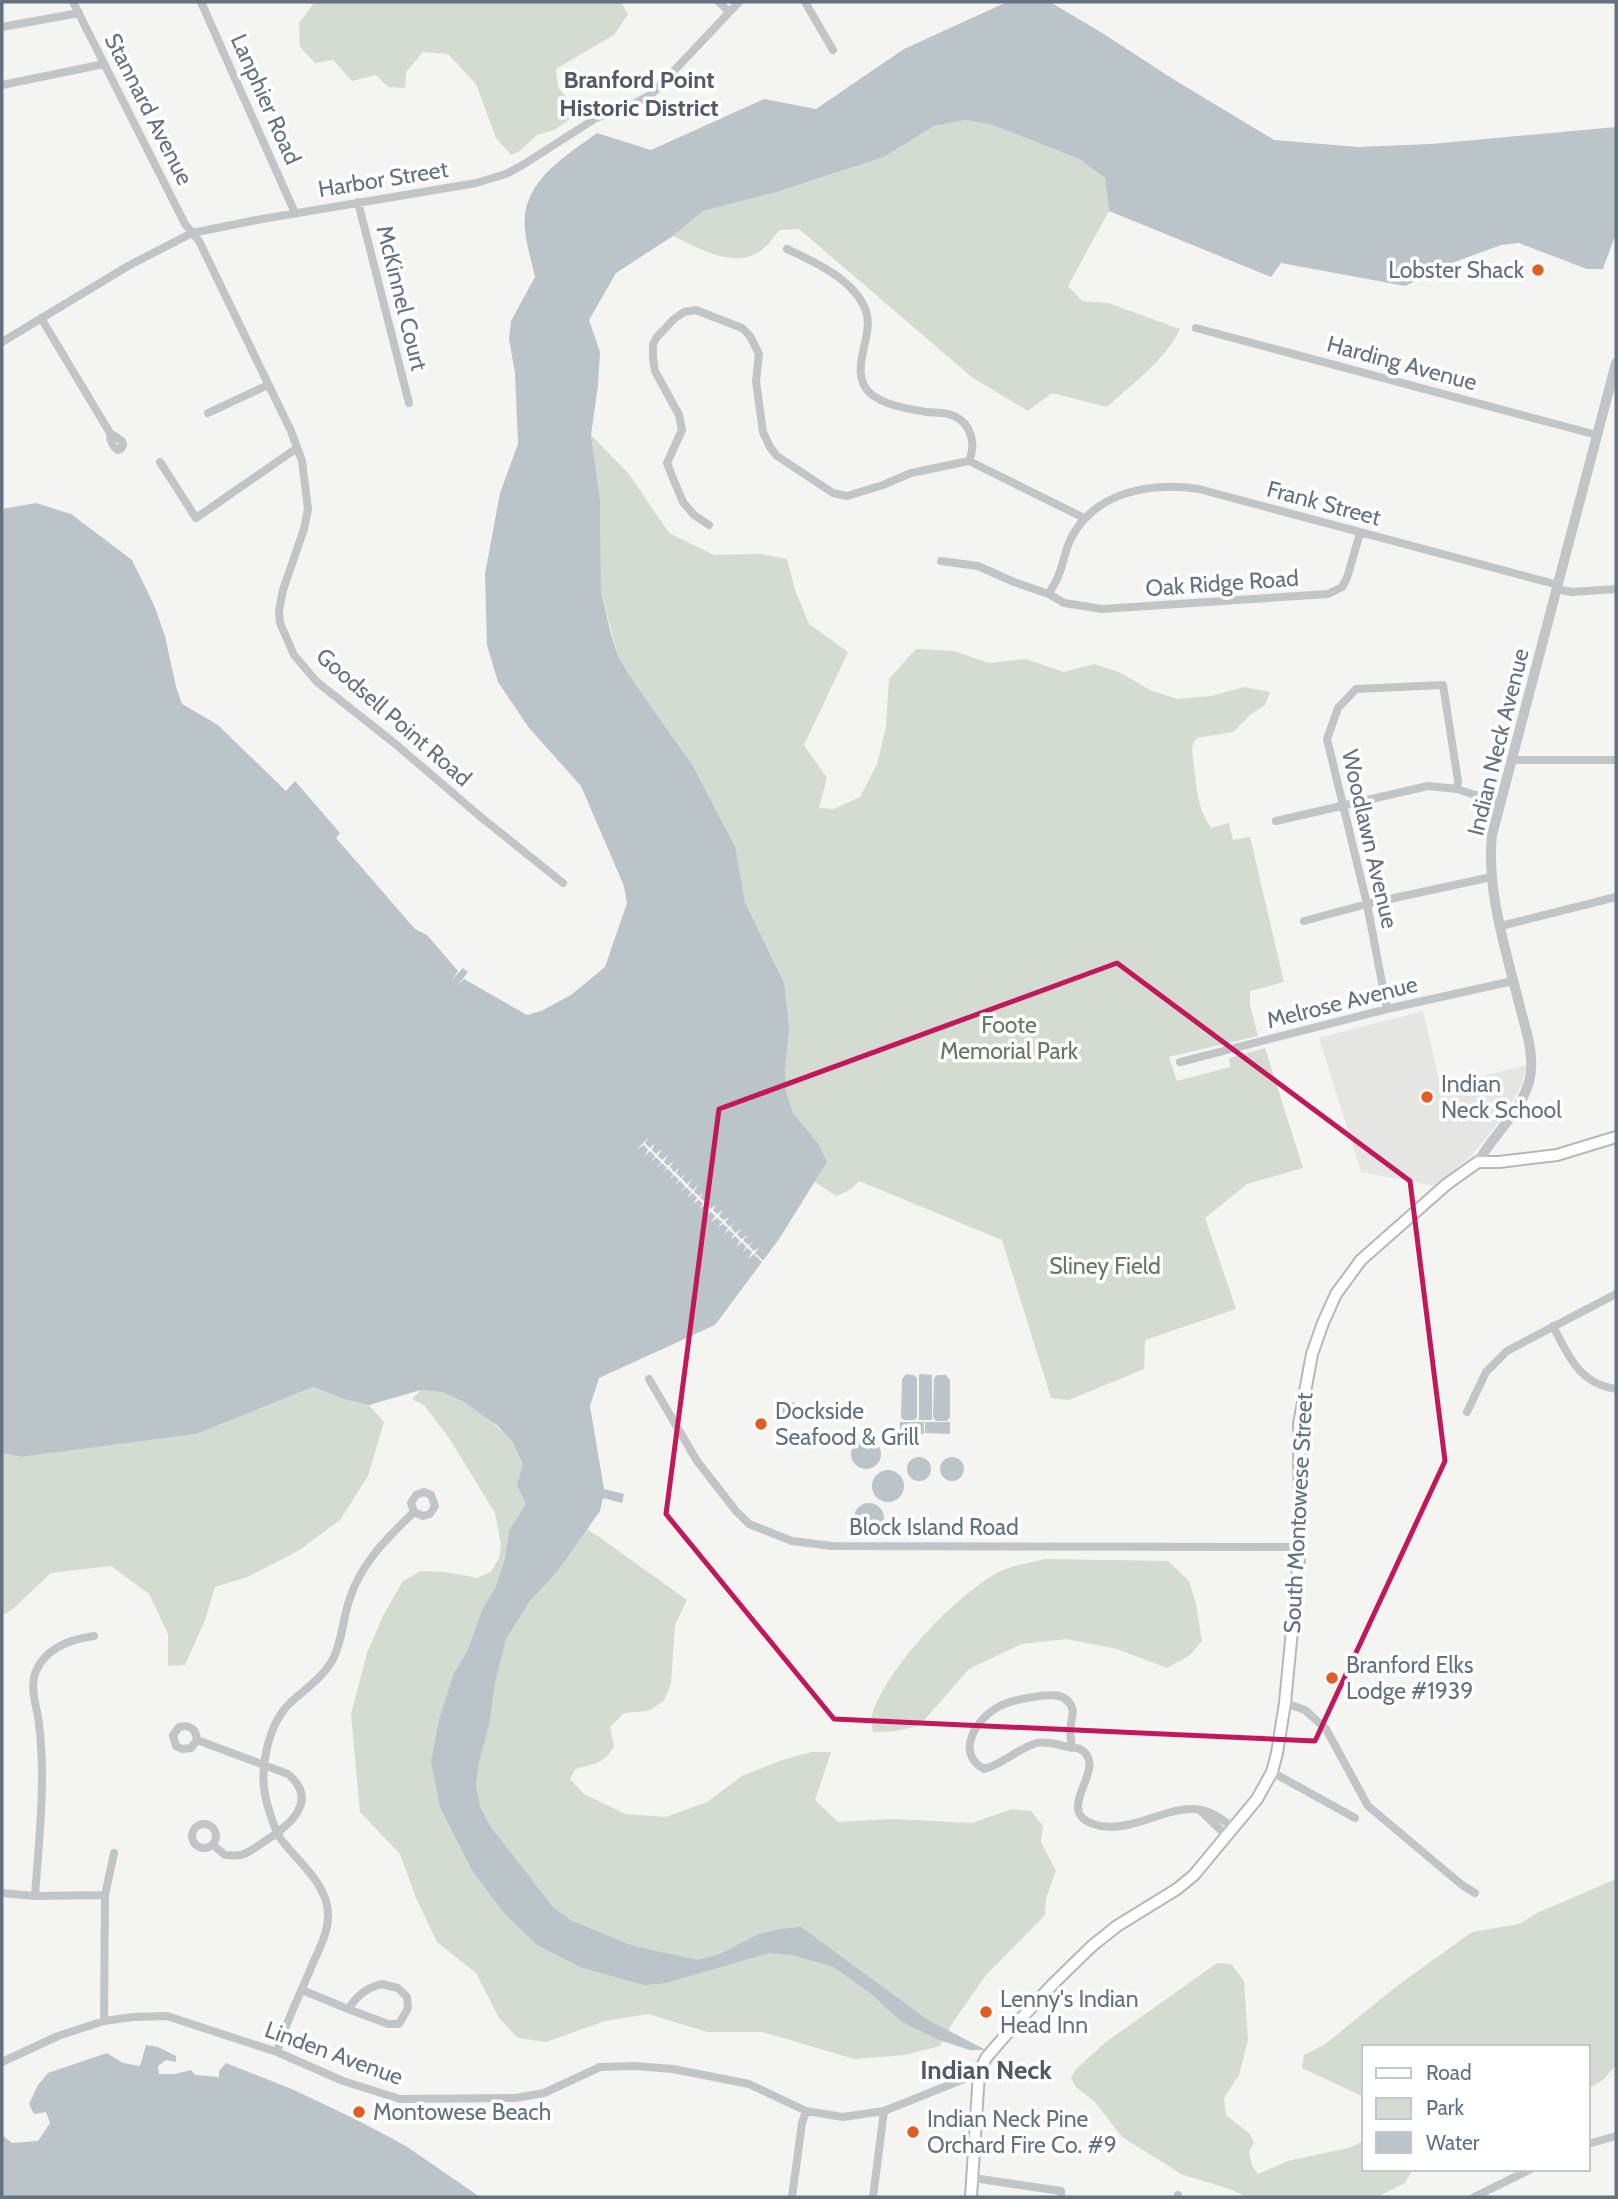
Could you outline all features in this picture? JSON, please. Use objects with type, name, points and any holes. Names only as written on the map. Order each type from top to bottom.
[{"type":"main road","points":[[1478,1163],[1557,1155],[1616,1137]]},
{"type":"main road","name":"South Montowese Street","points":[[979,2073],[990,2053],[1092,1946],[1117,1926],[1177,1889],[1194,1875],[1257,1798],[1272,1772],[1278,1753],[1285,1703],[1300,1547],[1298,1433],[1312,1354],[1336,1294],[1361,1260],[1435,1193],[1478,1163]]},
{"type":"main road","points":[[971,2197],[979,2073]]},
{"type":"street","name":"Stannard Avenue","points":[[74,2],[185,224],[192,233]]},
{"type":"street","name":"Lanphier Road","points":[[201,2],[295,213]]},
{"type":"street","points":[[719,2],[729,12]]},
{"type":"street","name":"Harbor Street","points":[[2,342],[139,260],[192,233],[475,183],[506,174],[596,118],[628,107],[652,94],[740,2]]},
{"type":"street","points":[[806,2],[833,50]]},
{"type":"street","points":[[2,27],[79,13]]},
{"type":"street","points":[[2,85],[104,64]]},
{"type":"street","name":"McKinnel Court","points":[[358,202],[409,402]]},
{"type":"street","name":"Goodsell Point Road","points":[[192,233],[199,241],[291,431],[305,480],[308,509],[304,529],[280,599],[279,611],[285,635],[294,654],[317,682],[393,741],[563,883]]},
{"type":"street","points":[[788,249],[835,275],[861,300],[868,321],[860,371],[866,388],[891,404],[947,414],[960,420],[973,441],[968,461]]},
{"type":"street","points":[[709,525],[694,515],[683,502],[667,463],[682,430],[679,415],[655,371],[653,358],[653,344],[657,337],[684,312],[696,310],[743,328],[750,336],[759,354],[756,381],[763,432],[770,447],[777,456],[833,493],[847,496],[883,485],[911,472],[968,461],[1084,518],[1066,548],[1059,574],[1049,594]]},
{"type":"street","points":[[41,318],[110,433]]},
{"type":"street","name":"Harding Avenue","points":[[1196,328],[1597,435]]},
{"type":"street","name":"Indian Neck Avenue","points":[[1478,1163],[1518,1107],[1531,1072],[1528,1043],[1491,877],[1492,835],[1616,369]]},
{"type":"street","points":[[208,414],[268,385]]},
{"type":"street","points":[[160,462],[196,518],[297,447]]},
{"type":"street","name":"Frank Street","points":[[1084,518],[1098,506],[1129,492],[1143,488],[1181,486],[1572,592],[1616,589]]},
{"type":"street","name":"Oak Ridge Road","points":[[941,561],[978,566],[1049,594],[1064,603],[1102,609],[1328,594],[1342,587],[1360,533]]},
{"type":"street","name":"Woodlawn Avenue","points":[[1387,1009],[1345,805],[1327,739],[1338,708],[1356,689],[1443,685],[1457,789]]},
{"type":"street","points":[[1512,760],[1616,761]]},
{"type":"street","points":[[1276,821],[1428,786],[1457,789],[1500,803]]},
{"type":"street","points":[[1304,921],[1367,904],[1491,877]]},
{"type":"street","points":[[1501,926],[1616,897]]},
{"type":"street","name":"Melrose Avenue","points":[[1180,1062],[1387,1009],[1513,981]]},
{"type":"street","points":[[1467,1412],[1486,1372],[1497,1360],[1518,1344],[1616,1294]]},
{"type":"street","points":[[1553,1326],[1576,1367],[1591,1380],[1616,1389]]},
{"type":"street","name":"Block Island Road","points":[[649,1379],[698,1461],[736,1511],[748,1524],[792,1541],[832,1546],[1300,1547]]},
{"type":"street","points":[[277,2052],[325,1935],[328,1911],[320,1888],[278,1833],[265,1799],[264,1765],[273,1732],[286,1707],[322,1674],[335,1656],[348,1603],[357,1580],[379,1547],[414,1512]]},
{"type":"street","points":[[35,1896],[43,1779],[39,1725],[32,1685],[44,1658],[61,1644],[94,1636]]},
{"type":"street","points":[[1072,1748],[1070,1731],[1073,1711],[1066,1699],[1056,1695],[1013,1701],[1000,1706],[977,1724],[970,1742],[970,1755],[975,1764],[985,1769],[998,1765],[1040,1742],[1072,1748],[1080,1749],[1090,1766],[1078,1795],[1077,1807],[1083,1818],[1097,1825],[1122,1827],[1180,1811],[1200,1810],[1216,1815],[1230,1832]]},
{"type":"street","points":[[1285,1703],[1305,1710],[1326,1728],[1368,1806],[1475,1893]]},
{"type":"street","points":[[197,1740],[288,1774],[301,1795],[301,1804],[294,1819],[278,1833],[243,1855],[225,1855],[213,1845]]},
{"type":"street","points":[[1272,1772],[1355,1818]]},
{"type":"street","points":[[104,2021],[106,1895],[114,1853]]},
{"type":"street","points":[[2,1893],[35,1896],[106,1895]]},
{"type":"street","points":[[302,1990],[348,2009],[388,2024],[399,2024],[408,2008],[407,1997],[398,1988],[382,1984],[370,1987],[358,1995],[348,2009]]},
{"type":"street","name":"Linden Avenue","points":[[2,2062],[58,2036],[104,2021],[167,2016],[277,2052],[343,2081],[400,2099],[515,2098],[544,2093],[600,2067],[635,2066],[673,2069],[749,2084],[806,2111],[843,2118],[884,2111],[979,2073]]},
{"type":"street","points":[[792,2197],[806,2111]]},
{"type":"street","points":[[873,2197],[884,2111]]},
{"type":"street","points":[[1590,2143],[1616,2136]]},
{"type":"street","points":[[1474,2197],[1527,2171]]},
{"type":"street","points":[[973,2178],[1061,2191],[1061,2197]]},
{"type":"highlighted area","points":[[1117,963],[1410,1181],[1445,1461],[1315,1741],[834,1719],[666,1514],[719,1109]]},
{"type":"shaded area","name":"Indian Neck School","points":[[1423,1011],[1441,1087],[1526,1065],[1517,1094],[1497,1124],[1472,1155],[1435,1186],[1361,1172],[1319,1038]]},
{"type":"green space","points":[[313,2],[621,2],[628,14],[615,34],[556,69],[558,87],[579,113],[554,130],[537,135],[520,151],[511,155],[496,138],[476,84],[448,54],[423,52],[406,72],[405,88],[388,87],[376,75],[352,81],[333,60],[315,63],[300,47],[299,23]]},
{"type":"green space","points":[[966,120],[993,125],[1079,159],[1105,178],[1109,211],[1068,286],[1082,301],[1108,303],[1180,329],[1158,361],[1107,407],[1052,393],[1028,411],[973,378],[799,229],[780,230],[765,247],[743,258],[719,256],[673,236],[703,211],[777,192],[884,157],[934,126]]},
{"type":"green space","points":[[591,435],[629,474],[669,533],[714,555],[760,554],[787,559],[795,590],[809,624],[848,652],[804,745],[827,778],[819,808],[834,809],[860,797],[877,764],[886,727],[889,679],[916,649],[954,651],[989,663],[1026,659],[1064,672],[1094,664],[1119,672],[1150,690],[1177,699],[1211,696],[1244,687],[1270,692],[1265,705],[1233,732],[1197,738],[1192,751],[1199,800],[1211,828],[1229,823],[1233,840],[1250,837],[1284,982],[1250,991],[1250,1005],[1258,1036],[1169,1057],[1177,1081],[1230,1067],[1229,1058],[1265,1048],[1303,1168],[1247,1184],[1205,1218],[1236,1309],[1145,1340],[1144,1369],[1069,1400],[1051,1398],[1002,1240],[859,1181],[850,1190],[836,1196],[815,1182],[824,1167],[777,1114],[775,964],[745,902],[733,844],[693,766],[618,656],[601,592],[600,499]]},
{"type":"green space","points":[[313,1387],[369,1405],[384,1422],[368,1476],[340,1520],[298,1551],[247,1577],[215,1587],[205,1620],[185,1665],[168,1666],[168,1634],[149,1594],[111,1566],[51,1573],[2,1616],[2,1453],[21,1457],[196,1434]]},
{"type":"green space","points":[[421,1390],[438,1391],[453,1396],[490,1420],[519,1453],[523,1463],[518,1485],[599,1537],[687,1600],[675,1625],[671,1683],[664,1701],[648,1711],[624,1713],[610,1727],[614,1746],[610,1752],[598,1762],[575,1769],[570,1779],[584,1794],[625,1814],[666,1817],[707,1802],[742,1776],[782,1760],[812,1752],[831,1752],[815,1800],[838,1822],[893,1819],[972,1823],[1012,1809],[1031,1811],[1043,1826],[1041,1842],[1056,1871],[1046,1898],[1045,1915],[986,1975],[953,2022],[940,2046],[905,2055],[854,2059],[763,2032],[707,2032],[648,2014],[605,2021],[546,2042],[518,2038],[499,2018],[476,1973],[437,1942],[416,1898],[400,1854],[360,1812],[351,1714],[367,1653],[383,1616],[403,1581],[421,1571],[446,1572],[477,1578],[491,1572],[499,1558],[501,1545],[495,1513],[451,1441],[425,1406],[412,1399]]},
{"type":"green space","points":[[1045,1559],[1168,1561],[1189,1581],[1202,1641],[1190,1655],[1167,1668],[1117,1649],[1066,1639],[1021,1644],[969,1669],[919,1726],[873,1732],[872,1716],[879,1698],[906,1656],[924,1635],[963,1597],[999,1572]]},
{"type":"green space","points":[[1616,1881],[1616,2065],[1603,2080],[1590,2088],[1590,2045],[1362,2045],[1362,2096],[1302,2068],[1304,2055],[1324,2045],[1397,1986],[1472,1932],[1519,1924],[1537,1913]]},
{"type":"green space","points":[[1217,1963],[1231,1964],[1244,1981],[1248,2040],[1239,2075],[1224,2098],[1226,2115],[1250,2134],[1254,2143],[1249,2152],[1252,2166],[1258,2174],[1288,2161],[1348,2148],[1362,2142],[1362,2171],[1412,2171],[1405,2183],[1377,2197],[1247,2197],[1183,2175],[1122,2137],[1095,2102],[1076,2087],[1071,2078],[1076,2069],[1106,2042]]},
{"type":"water","points":[[1007,2],[1050,2],[1274,140],[1358,147],[1431,144],[1616,127],[1616,233],[1603,269],[1587,269],[1519,243],[1501,245],[1452,263],[1405,286],[1281,263],[1271,277],[1109,211],[1105,178],[1079,159],[993,125],[966,120],[934,126],[884,157],[777,192],[703,211],[673,236],[616,273],[589,320],[600,352],[591,435],[600,499],[601,592],[611,634],[618,656],[629,675],[693,766],[735,847],[745,902],[784,983],[789,1027],[786,1092],[793,1113],[819,1145],[827,1162],[779,1239],[715,1325],[599,1378],[590,1406],[604,1489],[624,1494],[622,1503],[603,1498],[600,1511],[559,1569],[529,1602],[506,1639],[478,1766],[476,1787],[480,1807],[490,1826],[553,1907],[572,1921],[633,1946],[698,1960],[720,1954],[759,1934],[801,1927],[928,2020],[986,2050],[970,2050],[939,2040],[902,2022],[871,1994],[834,1967],[792,1955],[769,1953],[666,1983],[644,1985],[580,1967],[537,1945],[504,1913],[473,1872],[440,1807],[431,1762],[439,1720],[454,1673],[467,1652],[483,1608],[495,1589],[505,1559],[509,1531],[526,1504],[517,1485],[523,1464],[513,1443],[498,1426],[464,1402],[443,1392],[421,1390],[369,1405],[313,1387],[196,1434],[21,1457],[2,1453],[2,509],[36,503],[71,514],[132,560],[154,605],[165,636],[182,704],[218,725],[286,791],[295,781],[340,833],[336,838],[415,929],[427,935],[458,971],[452,980],[463,968],[468,972],[457,986],[464,979],[527,1015],[541,1011],[571,995],[605,967],[627,903],[624,886],[581,786],[529,728],[498,682],[487,645],[485,574],[500,493],[518,444],[515,373],[509,339],[511,321],[535,277],[525,229],[525,213],[530,198],[537,185],[558,162],[597,133],[651,150],[764,99],[816,109],[904,49]]},
{"type":"water","points":[[906,1374],[917,1378],[917,1417],[914,1420],[904,1420],[901,1417],[902,1379]]},
{"type":"water","points":[[921,1374],[932,1375],[932,1420],[919,1420]]},
{"type":"water","points":[[937,1375],[946,1375],[950,1380],[950,1417],[947,1421],[936,1421],[933,1417],[934,1378]]},
{"type":"water","points":[[794,1402],[798,1412],[782,1420],[777,1409]]},
{"type":"water","points":[[900,1422],[924,1422],[924,1434],[900,1434]]},
{"type":"water","points":[[925,1422],[950,1422],[950,1434],[925,1433]]},
{"type":"water","points":[[866,1439],[877,1443],[881,1454],[877,1465],[866,1469],[855,1465],[851,1454],[855,1443]]},
{"type":"water","points":[[919,1457],[927,1461],[931,1469],[927,1477],[919,1481],[911,1477],[907,1469],[911,1461]]},
{"type":"water","points":[[952,1457],[960,1461],[964,1469],[960,1477],[952,1481],[944,1477],[940,1469],[944,1461]]},
{"type":"water","points":[[888,1470],[899,1475],[904,1486],[899,1497],[888,1502],[877,1497],[872,1486],[877,1475]]},
{"type":"water","points":[[869,1503],[880,1507],[884,1518],[880,1529],[869,1533],[858,1529],[854,1518],[858,1507]]},
{"type":"water","points":[[146,2045],[158,2047],[176,2056],[176,2062],[166,2060],[158,2066],[159,2074],[191,2070],[195,2075],[219,2077],[219,2071],[226,2063],[294,2090],[355,2119],[406,2146],[480,2197],[2,2197],[2,2135],[12,2143],[38,2141],[50,2123],[46,2112],[34,2114],[29,2104],[38,2085],[48,2073],[107,2053],[123,2063],[140,2066]]},
{"type":"pier","points":[[649,1137],[645,1143],[650,1148],[655,1143],[652,1150],[656,1154],[662,1149],[658,1156],[662,1160],[668,1155],[664,1162],[668,1166],[674,1161],[670,1167],[674,1172],[680,1167],[676,1173],[681,1178],[686,1173],[682,1179],[687,1184],[692,1179],[688,1186],[693,1190],[698,1185],[694,1192],[699,1196],[704,1192],[700,1197],[705,1202],[710,1197],[706,1204],[711,1209],[716,1204],[713,1210],[717,1214],[723,1210],[719,1216],[723,1220],[730,1217],[725,1222],[730,1227],[735,1222],[731,1228],[735,1233],[742,1229],[737,1234],[741,1239],[748,1235],[743,1240],[748,1245],[754,1241],[749,1246],[754,1251],[760,1247],[755,1253],[765,1265],[754,1254],[748,1259],[752,1252],[747,1248],[742,1253],[746,1247],[742,1242],[736,1247],[740,1241],[735,1236],[730,1240],[734,1234],[729,1230],[724,1234],[728,1228],[723,1224],[718,1228],[722,1222],[717,1218],[711,1222],[715,1216],[711,1212],[705,1216],[709,1210],[705,1205],[698,1209],[703,1204],[699,1200],[693,1204],[697,1198],[693,1193],[687,1198],[691,1192],[686,1187],[681,1192],[685,1186],[680,1181],[674,1185],[679,1180],[674,1175],[669,1180],[673,1174],[668,1169],[662,1173],[667,1168],[662,1163],[657,1168],[661,1162],[656,1157],[651,1162],[655,1156],[650,1151],[644,1156],[648,1150],[644,1145],[637,1149]]},
{"type":"place","name":"Lobster Shack","points":[[1538,270]]},
{"type":"place","name":"Indian Neck School","points":[[1427,1097]]},
{"type":"place","name":"Dockside Seafood & Grill","points":[[761,1424]]},
{"type":"place","name":"Branford Elks Lodge #1939","points":[[1332,1678]]},
{"type":"place","name":"Lenny's Indian Head Inn","points":[[986,2012]]},
{"type":"place","name":"Montowese Beach","points":[[359,2112]]},
{"type":"place","name":"Indian Neck Pine Orchard Fire Co. #9","points":[[913,2132]]},
{"type":"district","name":"Branford Point Historic District","points":[[639,94]]},
{"type":"district","name":"Indian Neck","points":[[986,2070]]},
{"type":"park label","name":"Foote Memorial Park","points":[[1009,1038]]},
{"type":"park label","name":"Sliney Field","points":[[1105,1266]]}]
